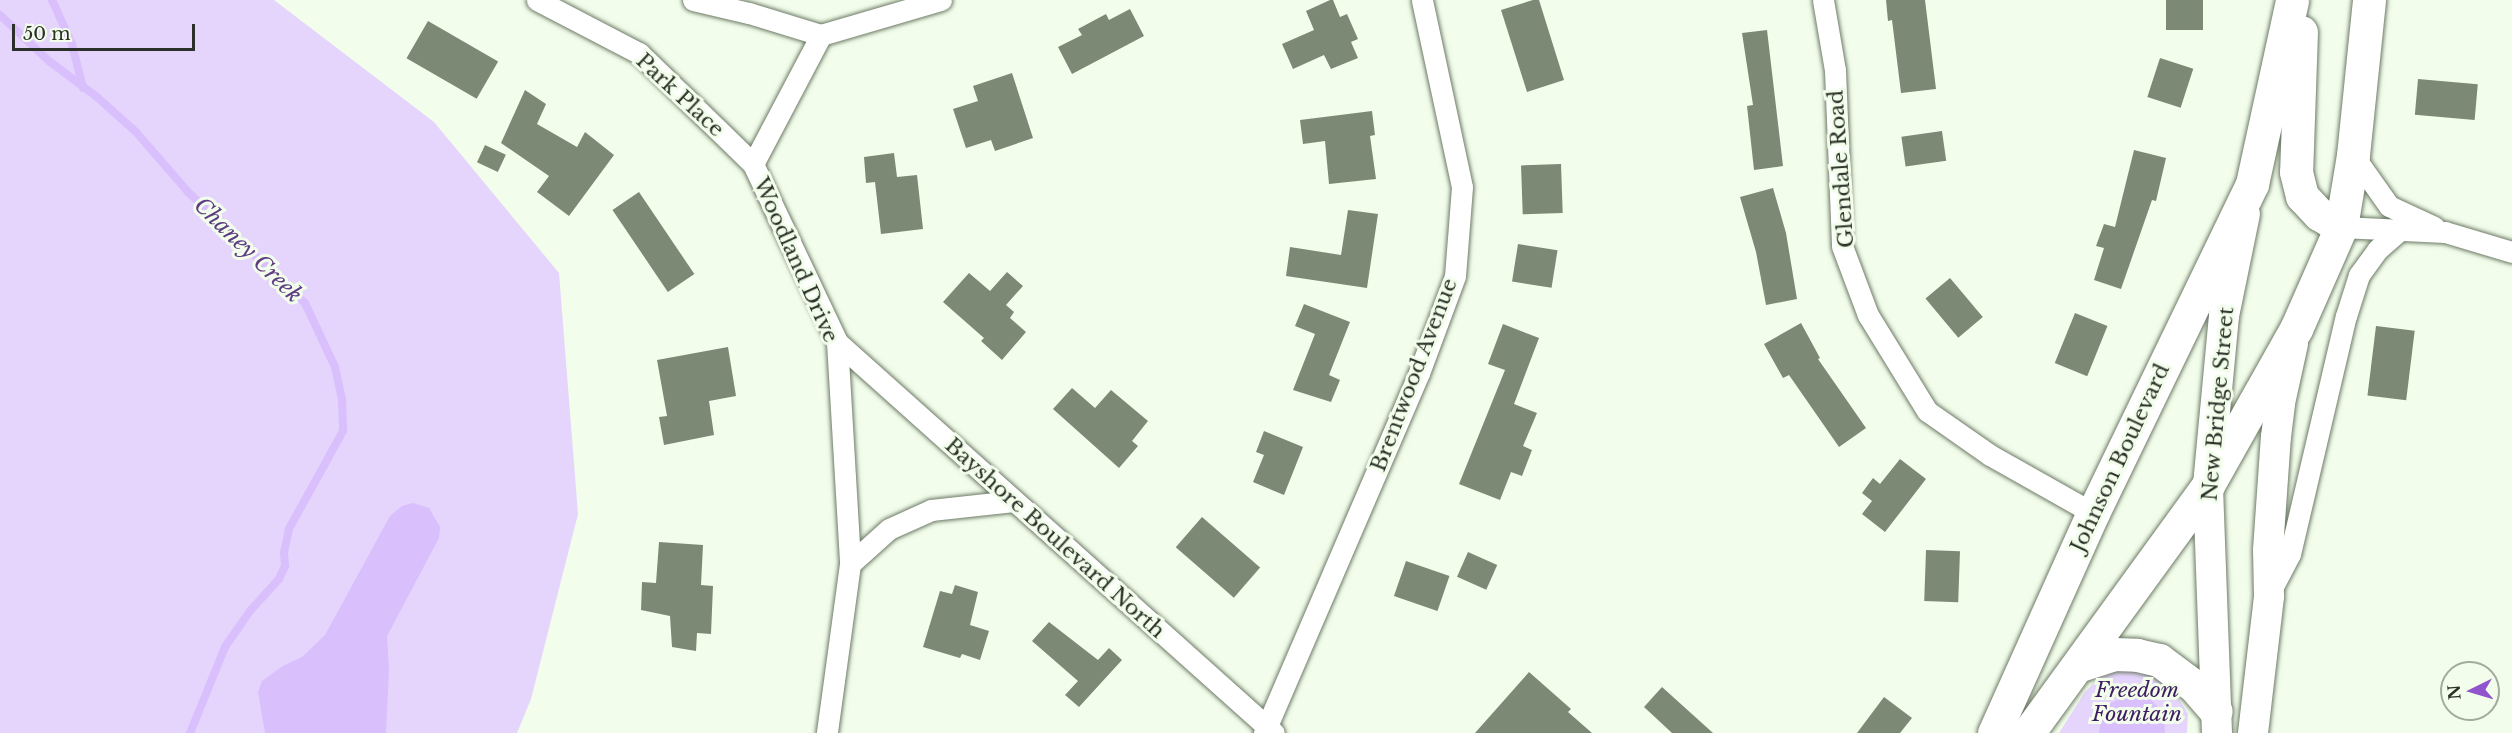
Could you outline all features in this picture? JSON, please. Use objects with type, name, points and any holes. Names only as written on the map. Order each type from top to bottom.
[{"type":"main road","name":"Johnson Boulevard","points":[[1994,733],[2093,513],[2252,184],[2292,0]]},
{"type":"main road","points":[[2302,0],[2296,172],[2302,196],[2319,214],[2341,227]]},
{"type":"main road","points":[[2028,733],[2080,665],[2208,485],[2296,329],[2341,227],[2353,155],[2369,0]]},
{"type":"main road","name":"New Bridge Street","points":[[2216,722],[2208,485],[2224,316],[2252,184]]},
{"type":"main road","points":[[2253,733],[2269,596],[2268,550],[2278,425],[2296,329]]},
{"type":"main road","points":[[2080,665],[2113,654],[2137,655],[2159,660],[2194,686],[2216,722]]},
{"type":"street","name":"Park Place","points":[[537,0],[639,53],[753,164]]},
{"type":"street","points":[[693,0],[749,13],[821,35],[941,0]]},
{"type":"street","name":"Brentwood Avenue","points":[[1268,731],[1419,373],[1455,276],[1462,186],[1422,0]]},
{"type":"street","name":"Glendale Road","points":[[1823,0],[1835,70],[1842,246],[1868,315],[1927,411],[1990,455],[2093,513]]},
{"type":"street","name":"Woodland Drive","points":[[821,35],[753,164],[837,342],[850,564],[827,733]]},
{"type":"street","points":[[2353,155],[2389,206],[2445,232],[2512,252]]},
{"type":"street","points":[[2341,227],[2445,232]]},
{"type":"street","points":[[2269,596],[2290,554],[2346,316],[2359,275],[2378,249],[2401,229]]},
{"type":"street","name":"Bayshore Boulevard North","points":[[837,342],[1268,731]]},
{"type":"street","points":[[850,564],[889,529],[932,510],[1014,501]]},
{"type":"green space","points":[[0,0],[274,0],[434,122],[559,273],[578,514],[531,699],[517,733],[0,733]]},
{"type":"green space","name":"Freedom Fountain","points":[[2128,670],[2151,673],[2172,688],[2188,714],[2187,733],[2059,733],[2085,692],[2098,679],[2113,672]]},
{"type":"shaded area","points":[[413,503],[429,508],[440,527],[439,538],[387,636],[389,669],[386,733],[265,733],[258,692],[262,681],[283,666],[302,657],[325,635],[390,516],[402,506]]},
{"type":"shaded area","points":[[2129,695],[2151,700],[2159,708],[2164,718],[2165,733],[2099,733],[2102,714],[2108,704]]},
{"type":"building","points":[[1333,0],[1340,17],[1347,14],[1358,39],[1351,42],[1358,58],[1331,69],[1324,55],[1293,69],[1282,44],[1314,30],[1306,11]]},
{"type":"building","points":[[1539,0],[1564,80],[1527,92],[1501,10]]},
{"type":"building","points":[[1886,0],[1925,0],[1936,89],[1901,93],[1892,20],[1888,21]]},
{"type":"building","points":[[2166,0],[2203,0],[2203,30],[2166,30]]},
{"type":"building","points":[[1130,9],[1144,36],[1072,74],[1058,47],[1082,35],[1078,29],[1106,14],[1109,20]]},
{"type":"building","points":[[428,21],[498,61],[477,99],[406,58]]},
{"type":"building","points":[[1767,30],[1783,166],[1754,170],[1747,106],[1753,105],[1742,33]]},
{"type":"building","points":[[2160,58],[2193,69],[2181,108],[2147,97]]},
{"type":"building","points":[[1012,73],[1033,138],[995,151],[991,140],[966,148],[953,109],[978,101],[973,86]]},
{"type":"building","points":[[2418,79],[2478,84],[2475,120],[2415,115]]},
{"type":"building","points":[[525,90],[546,104],[537,124],[577,147],[585,132],[614,155],[569,216],[537,192],[549,176],[501,143]]},
{"type":"building","points":[[1372,111],[1375,135],[1370,136],[1376,179],[1329,184],[1325,141],[1303,144],[1300,120]]},
{"type":"building","points":[[1942,131],[1946,161],[1906,166],[1901,137]]},
{"type":"building","points":[[485,145],[506,155],[498,172],[477,162]]},
{"type":"building","points":[[2134,150],[2166,158],[2156,201],[2152,200],[2121,289],[2094,280],[2104,248],[2096,246],[2104,224],[2115,227]]},
{"type":"building","points":[[894,153],[897,177],[917,175],[923,229],[881,234],[875,182],[866,183],[864,157]]},
{"type":"building","points":[[1561,164],[1563,213],[1523,214],[1521,165]]},
{"type":"building","points":[[1773,188],[1786,233],[1797,299],[1766,305],[1756,252],[1740,197]]},
{"type":"building","points":[[639,192],[694,274],[668,292],[612,210]]},
{"type":"building","points":[[1348,210],[1378,214],[1367,288],[1286,276],[1290,247],[1341,255]]},
{"type":"building","points":[[1518,244],[1558,250],[1552,288],[1512,282]]},
{"type":"building","points":[[1007,272],[1023,286],[1006,305],[1014,312],[1010,318],[1026,332],[1002,360],[981,341],[984,338],[943,302],[969,273],[990,291]]},
{"type":"building","points":[[1950,278],[1983,317],[1958,338],[1925,299]]},
{"type":"building","points":[[1304,304],[1350,322],[1329,375],[1340,380],[1331,402],[1293,390],[1315,334],[1295,326]]},
{"type":"building","points":[[2075,313],[2107,326],[2087,376],[2055,363]]},
{"type":"building","points":[[1801,323],[1820,358],[1818,359],[1866,428],[1839,447],[1789,375],[1783,378],[1764,344]]},
{"type":"building","points":[[1503,324],[1539,338],[1514,404],[1537,413],[1523,446],[1532,450],[1522,476],[1511,472],[1500,500],[1459,484],[1505,370],[1488,364]]},
{"type":"building","points":[[2376,326],[2415,331],[2406,400],[2367,395]]},
{"type":"building","points":[[728,347],[736,396],[709,401],[714,435],[664,445],[659,417],[667,416],[657,360]]},
{"type":"building","points":[[1072,388],[1095,408],[1111,390],[1148,421],[1132,441],[1138,446],[1119,468],[1053,409]]},
{"type":"building","points":[[1264,431],[1303,447],[1284,495],[1253,482],[1264,455],[1256,452]]},
{"type":"building","points":[[1900,459],[1926,479],[1885,532],[1862,514],[1872,501],[1862,493],[1873,478],[1880,484]]},
{"type":"building","points":[[1202,517],[1260,568],[1234,598],[1176,547]]},
{"type":"building","points":[[659,542],[703,545],[701,585],[713,586],[711,634],[697,633],[696,651],[672,647],[670,616],[641,610],[642,582],[656,583]]},
{"type":"building","points":[[1926,550],[1960,551],[1958,602],[1924,601]]},
{"type":"building","points":[[1468,552],[1497,565],[1486,590],[1457,577]]},
{"type":"building","points":[[1406,561],[1449,576],[1437,611],[1394,596]]},
{"type":"building","points":[[955,585],[978,592],[970,625],[989,631],[980,660],[962,654],[960,658],[923,647],[940,591],[952,594]]},
{"type":"building","points":[[1049,622],[1098,660],[1109,648],[1122,660],[1079,707],[1065,695],[1078,681],[1032,641]]},
{"type":"building","points":[[1529,672],[1571,709],[1568,712],[1592,733],[1475,733]]},
{"type":"building","points":[[1662,687],[1713,733],[1672,733],[1644,707]]},
{"type":"building","points":[[1884,697],[1912,718],[1900,733],[1857,733]]},
{"type":"waterway","points":[[52,0],[72,44],[83,88]]},
{"type":"waterway","name":"Chaney Creek","points":[[0,15],[49,61],[97,97],[136,132],[188,192],[305,303],[335,367],[342,399],[343,431],[289,529],[284,552],[285,566],[279,579],[250,611],[225,647],[190,733]]}]
